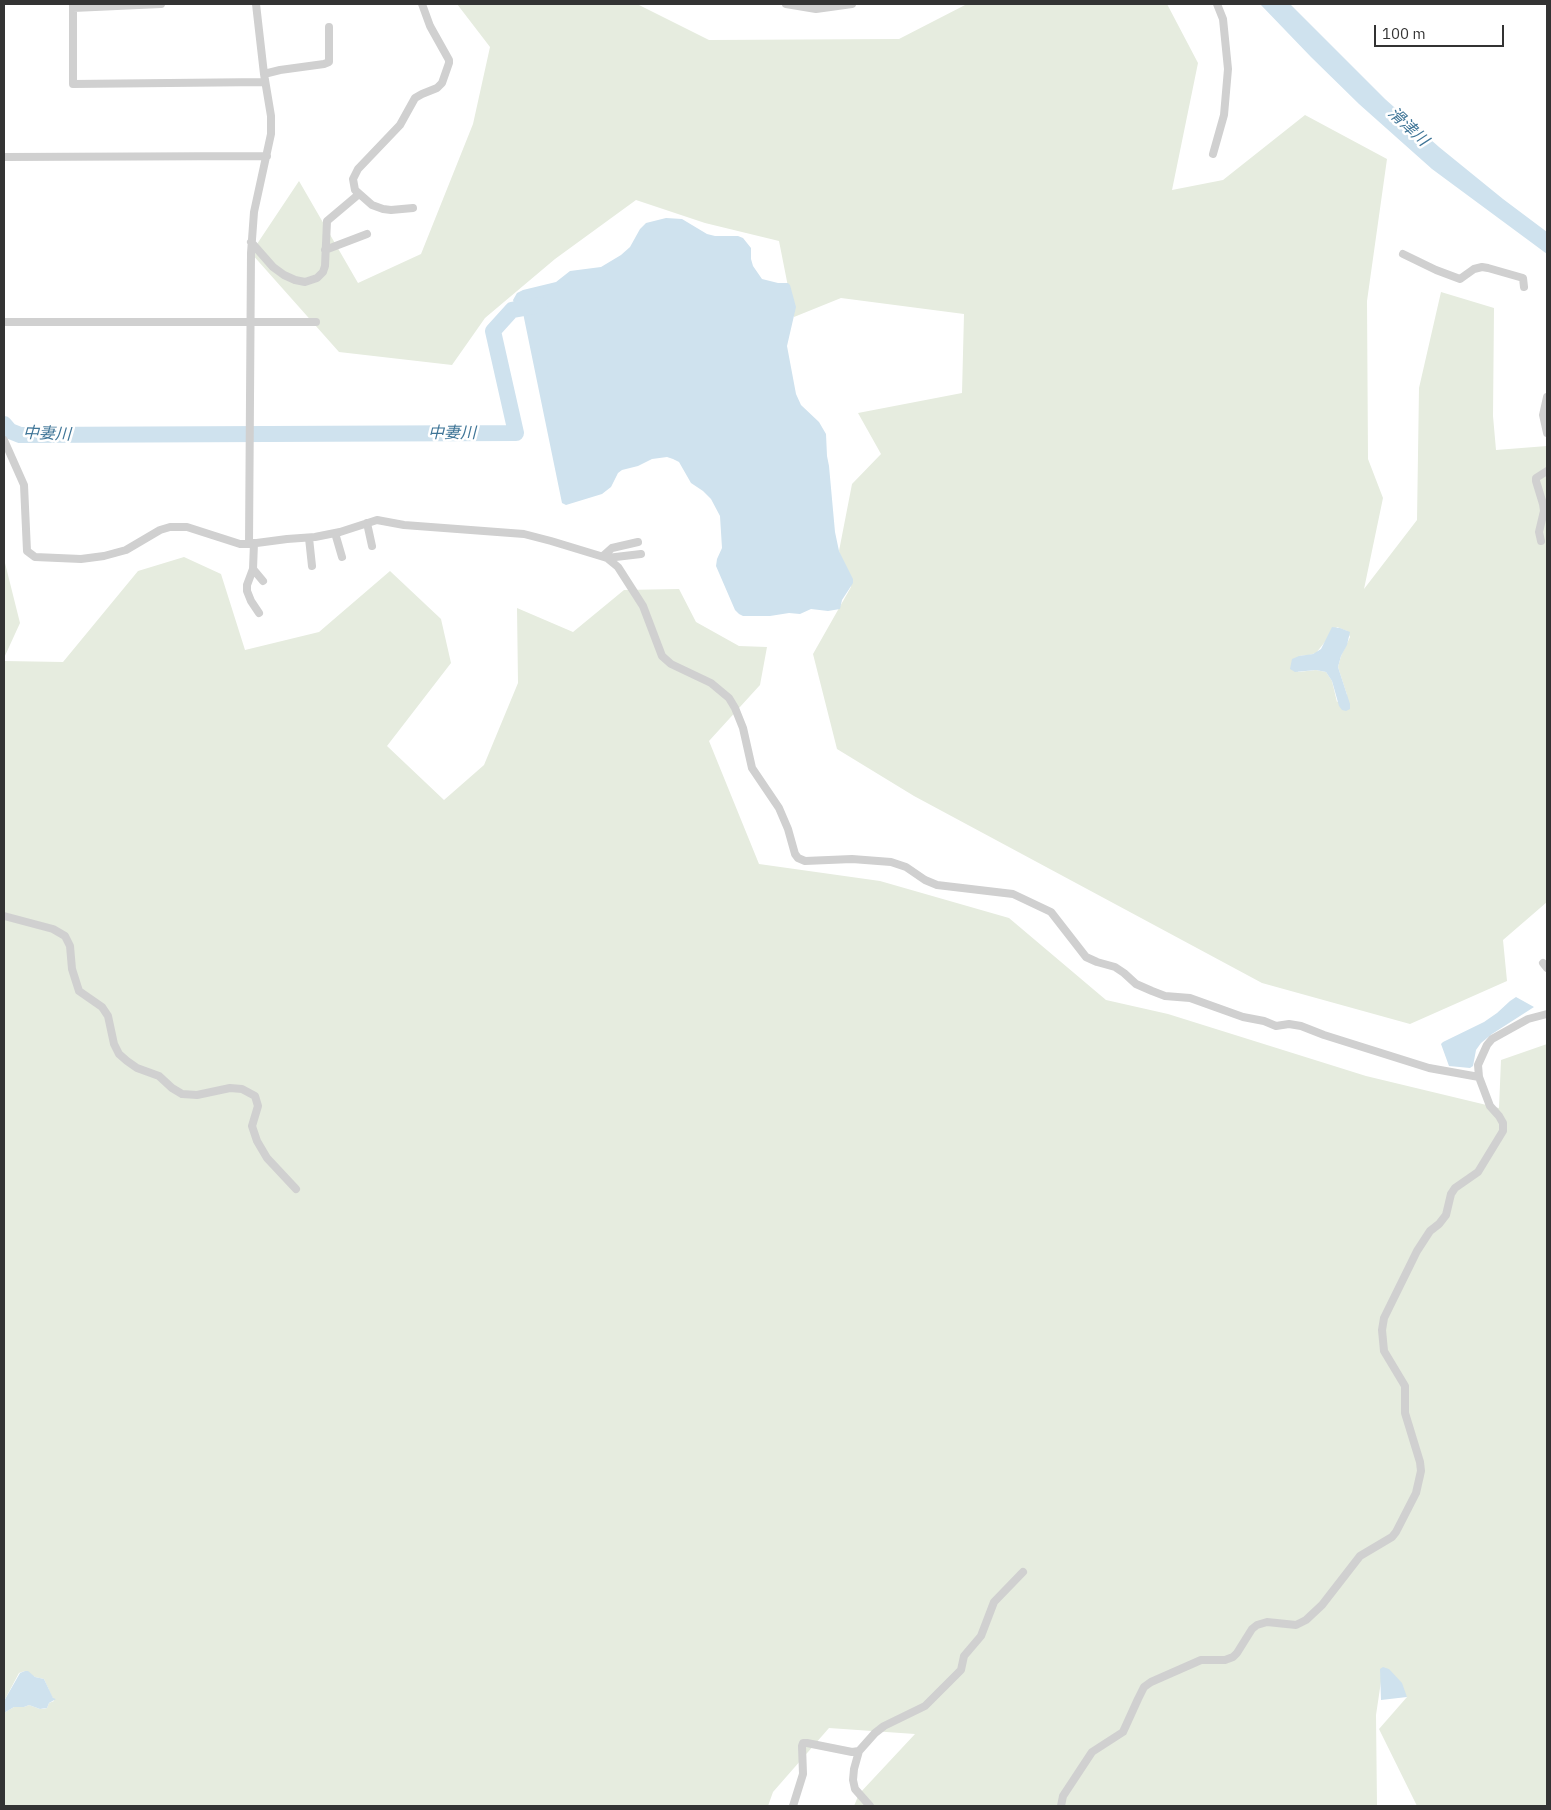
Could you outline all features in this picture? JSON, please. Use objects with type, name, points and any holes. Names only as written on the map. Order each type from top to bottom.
[{"type":"street","points":[[161,4],[73,6],[73,84],[265,82]]},
{"type":"street","points":[[256,4],[271,116],[271,134],[254,212],[251,242],[249,321],[249,434],[253,569],[247,585],[247,591],[259,613]]},
{"type":"street","points":[[413,208],[383,209],[372,205],[355,190],[353,179],[358,169],[400,125],[415,98],[437,88],[442,83],[449,63],[445,50],[430,26],[422,4]]},
{"type":"street","points":[[786,4],[816,9],[852,4]]},
{"type":"street","points":[[1213,154],[1224,115],[1228,69],[1223,20],[1217,4]]},
{"type":"street","points":[[264,74],[329,62],[328,27]]},
{"type":"street","points":[[4,157],[267,156]]},
{"type":"street","points":[[251,242],[273,267],[284,275],[305,282],[317,278],[323,272],[325,266],[327,221],[359,194]]},
{"type":"street","points":[[326,250],[366,234]]},
{"type":"street","points":[[1403,254],[1460,279],[1474,269],[1482,267],[1523,278],[1524,287]]},
{"type":"street","points":[[4,322],[316,322]]},
{"type":"street","points":[[1547,397],[1542,415],[1547,433]]},
{"type":"street","points":[[4,440],[24,485],[27,551],[35,557],[81,559],[104,556],[126,550],[160,530],[179,526],[240,544],[252,544],[309,538],[335,533],[377,520],[404,525],[524,534],[605,557],[641,554]]},
{"type":"street","points":[[1541,540],[1539,532],[1544,511],[1536,478],[1547,471]]},
{"type":"street","points":[[367,523],[372,546]]},
{"type":"street","points":[[335,533],[342,557]]},
{"type":"street","points":[[309,538],[312,566]]},
{"type":"street","points":[[605,557],[612,548],[638,542]]},
{"type":"street","points":[[605,557],[618,567],[643,606],[662,656],[671,664],[711,683],[729,698],[743,728],[752,768],[779,808],[798,858],[805,861],[861,859],[891,862],[906,867],[925,880],[938,885],[1013,894],[1050,912],[1086,957],[1115,967],[1136,984],[1152,992],[1165,996],[1195,999],[1232,1014],[1264,1021],[1276,1026],[1289,1024],[1301,1026],[1429,1068],[1479,1077]]},
{"type":"street","points":[[253,569],[263,580]]},
{"type":"street","points":[[4,916],[53,929],[65,936],[70,946],[72,970],[78,991],[102,1007],[108,1016],[114,1044],[119,1054],[127,1061],[138,1068],[158,1076],[182,1094],[197,1096],[230,1088],[242,1089],[255,1096],[258,1106],[252,1126],[258,1141],[267,1158],[296,1189]]},
{"type":"street","points":[[1061,1806],[1063,1796],[1092,1752],[1123,1732],[1144,1687],[1151,1682],[1201,1660],[1226,1660],[1233,1657],[1252,1629],[1258,1625],[1267,1622],[1296,1625],[1306,1620],[1322,1605],[1360,1556],[1392,1537],[1396,1532],[1416,1493],[1421,1471],[1405,1413],[1405,1386],[1384,1351],[1382,1330],[1384,1318],[1417,1251],[1430,1231],[1446,1215],[1451,1194],[1455,1188],[1478,1172],[1503,1131],[1499,1116],[1490,1106],[1479,1077],[1478,1066],[1482,1054],[1492,1039],[1528,1020],[1547,1014]]},
{"type":"street","points":[[870,1806],[855,1789],[853,1780],[859,1751],[884,1726],[925,1706],[954,1678],[961,1670],[964,1656],[983,1631],[994,1602],[1023,1572]]},
{"type":"street","points":[[793,1806],[802,1774],[803,1744],[807,1742],[852,1752],[859,1751]]},
{"type":"shaded area","points":[[457,4],[637,4],[709,40],[899,39],[967,4],[1167,4],[1198,63],[1172,190],[1223,180],[1305,115],[1387,159],[1367,301],[1368,459],[1383,498],[1364,589],[1417,520],[1419,388],[1441,292],[1494,308],[1493,416],[1496,450],[1547,446],[1547,902],[1503,940],[1507,981],[1410,1024],[1262,983],[914,796],[837,749],[813,654],[851,587],[839,551],[852,484],[881,454],[858,413],[962,393],[964,314],[841,298],[794,317],[779,241],[705,223],[636,200],[555,259],[485,318],[452,365],[339,352],[251,253],[299,181],[358,283],[421,254],[473,124],[490,47]],"holes":[[[1337,627],[1347,631],[1350,637],[1338,667],[1347,695],[1337,702],[1332,681],[1326,672],[1316,670],[1298,672],[1299,656],[1316,653]]]},
{"type":"shaded area","points":[[184,557],[221,574],[245,650],[319,632],[390,571],[441,619],[451,663],[387,746],[444,800],[484,765],[518,683],[517,608],[573,632],[624,590],[679,589],[696,622],[739,646],[767,647],[760,685],[709,741],[759,864],[880,881],[1009,918],[1106,1000],[1168,1014],[1366,1076],[1499,1108],[1501,1060],[1547,1044],[1547,1806],[1417,1806],[1379,1729],[1407,1697],[1383,1668],[1376,1715],[1377,1806],[854,1806],[859,1794],[915,1734],[829,1728],[773,1792],[768,1806],[4,1806],[4,1713],[14,1707],[29,1705],[43,1709],[47,1708],[49,1703],[54,1701],[44,1679],[35,1677],[25,1671],[19,1673],[4,1701],[4,661],[63,662],[138,571]]},
{"type":"shaded area","points":[[4,559],[20,623],[4,658]]},
{"type":"water","name":"滑津川","points":[[1260,4],[1290,4],[1385,99],[1439,147],[1547,232],[1547,254],[1432,169],[1359,104]]},
{"type":"water","points":[[666,218],[682,219],[707,234],[743,238],[751,248],[753,266],[762,279],[778,283],[788,283],[790,285],[796,307],[787,346],[796,394],[801,405],[819,422],[826,434],[835,532],[839,551],[853,579],[853,583],[842,600],[840,609],[828,611],[811,609],[800,614],[789,613],[770,616],[743,616],[739,614],[735,610],[716,566],[722,548],[720,516],[711,499],[691,483],[679,462],[673,459],[667,457],[652,459],[638,466],[622,470],[618,473],[611,487],[602,494],[566,505],[562,503],[523,313],[515,306],[513,300],[517,293],[556,282],[570,271],[601,267],[630,247],[640,229],[646,223]]},
{"type":"water","points":[[1332,627],[1350,632],[1338,667],[1350,704],[1350,709],[1346,711],[1342,710],[1339,706],[1332,681],[1326,672],[1316,670],[1295,672],[1290,669],[1292,659],[1313,654],[1321,649]]},
{"type":"water","points":[[1516,997],[1534,1007],[1481,1043],[1476,1050],[1473,1066],[1470,1068],[1449,1066],[1441,1044],[1484,1022]]},
{"type":"water","points":[[1383,1667],[1389,1669],[1402,1683],[1407,1697],[1381,1700],[1380,1669]]},
{"type":"water","points":[[28,1671],[35,1677],[44,1679],[53,1698],[56,1699],[49,1703],[47,1708],[40,1709],[29,1705],[14,1707],[4,1713],[4,1701],[20,1673]]},
{"type":"waterway","name":"中妻川","points":[[4,424],[10,431],[20,435],[516,433],[493,331],[512,310],[540,305]]}]
